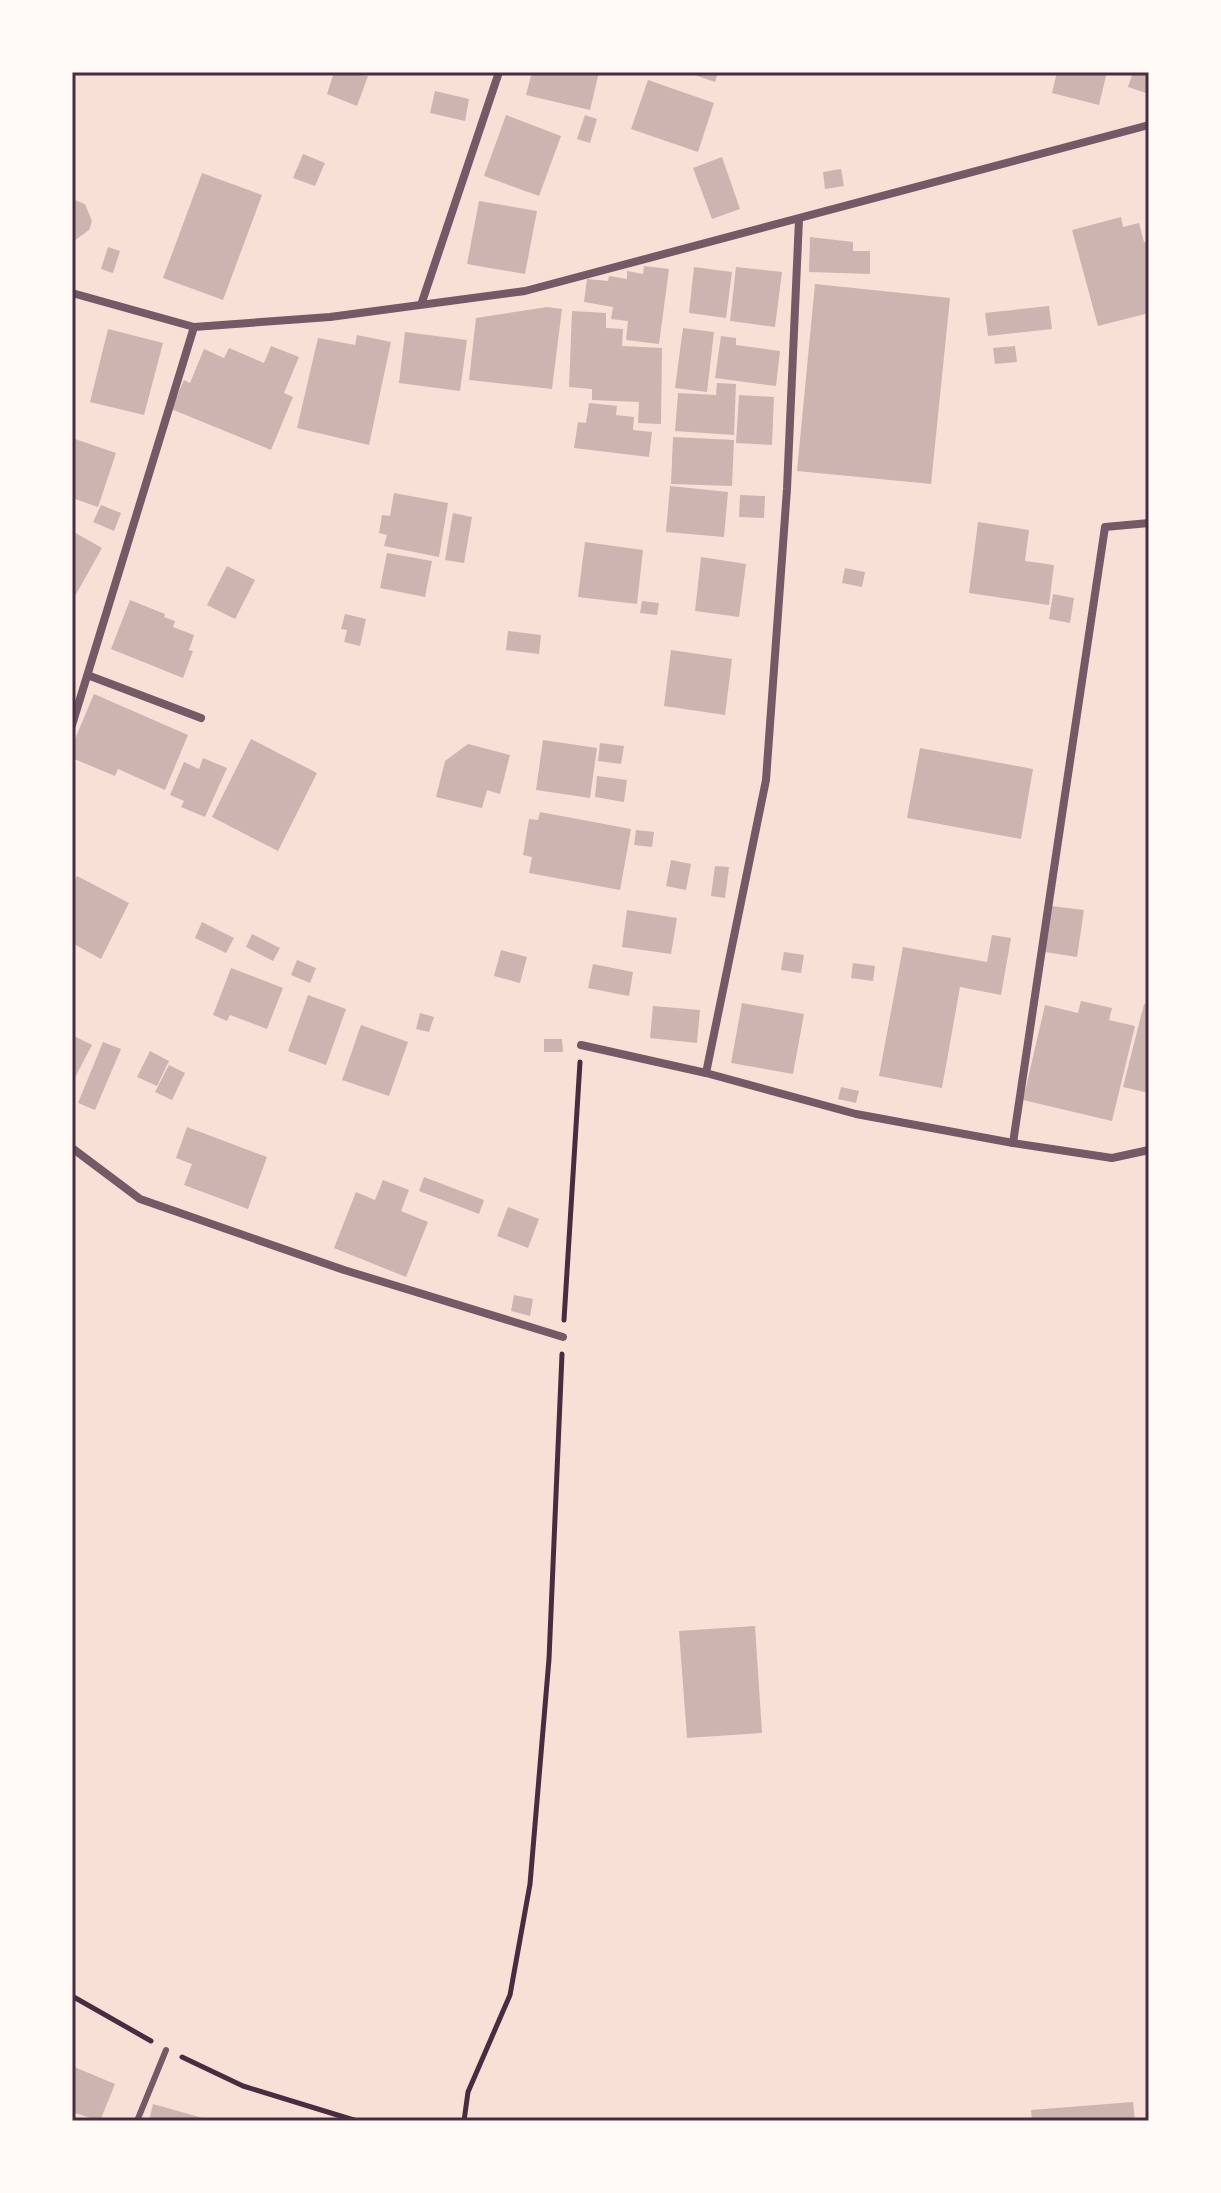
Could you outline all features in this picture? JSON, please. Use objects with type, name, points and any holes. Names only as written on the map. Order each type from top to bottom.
[{"type":"street","points":[[422,302],[499,72]]},
{"type":"street","points":[[72,293],[194,327],[330,317],[422,302],[525,291],[684,246],[799,219],[1149,125]]},
{"type":"street","points":[[706,1073],[766,780],[787,489],[799,219]]},
{"type":"street","points":[[72,725],[90,676],[194,327]]},
{"type":"street","points":[[1013,1143],[1105,527],[1149,523]]},
{"type":"street","points":[[90,676],[201,718]]},
{"type":"street","points":[[581,1045],[706,1073],[856,1114],[1112,1158],[1149,1150]]},
{"type":"street","points":[[72,1148],[140,1199],[344,1270],[563,1337]]},
{"type":"lane","points":[[137,2121],[166,2050]]},
{"type":"path","points":[[464,2121],[468,2092],[510,1995],[530,1884],[549,1659],[563,1337],[581,1045]]},
{"type":"path","points":[[72,1996],[166,2050],[243,2086],[357,2121]]},
{"type":"building","points":[[334,72],[368,76],[357,106],[327,94]]},
{"type":"building","points":[[532,72],[599,72],[590,110],[526,95]]},
{"type":"building","points":[[686,72],[718,72],[715,82]]},
{"type":"building","points":[[1057,72],[1107,72],[1099,105],[1052,93]]},
{"type":"building","points":[[1133,72],[1149,72],[1149,94],[1128,87]]},
{"type":"building","points":[[648,80],[714,103],[698,152],[631,129]]},
{"type":"building","points":[[435,91],[469,99],[465,121],[430,113]]},
{"type":"building","points":[[506,115],[561,136],[539,196],[484,176]]},
{"type":"building","points":[[585,115],[597,119],[590,143],[577,139]]},
{"type":"building","points":[[303,154],[325,163],[315,186],[293,178]]},
{"type":"building","points":[[722,157],[740,209],[712,219],[693,168]]},
{"type":"building","points":[[841,169],[844,186],[825,189],[823,172]]},
{"type":"building","points":[[202,173],[262,195],[223,300],[163,278]]},
{"type":"building","points":[[72,199],[85,204],[92,221],[89,230],[74,241]]},
{"type":"building","points":[[479,201],[537,211],[525,274],[467,264]]},
{"type":"building","points":[[1121,217],[1123,227],[1139,223],[1144,242],[1149,241],[1149,313],[1098,326],[1072,230]]},
{"type":"building","points":[[810,237],[853,242],[853,251],[870,251],[870,274],[809,272]]},
{"type":"building","points":[[108,247],[120,251],[113,273],[101,269]]},
{"type":"building","points":[[644,266],[669,269],[659,344],[626,340],[628,321],[611,319],[613,307],[584,302],[587,279],[608,281],[609,276],[627,279],[627,271],[643,274]]},
{"type":"building","points":[[694,267],[732,272],[726,318],[689,313]]},
{"type":"building","points":[[736,267],[782,272],[775,327],[730,321]]},
{"type":"building","points":[[815,284],[950,298],[931,484],[797,471]]},
{"type":"building","points":[[1049,306],[1052,329],[988,336],[985,313]]},
{"type":"building","points":[[547,307],[562,309],[552,389],[469,380],[476,318]]},
{"type":"building","points":[[572,311],[606,313],[606,328],[623,329],[622,346],[662,348],[661,424],[638,423],[639,402],[592,400],[592,389],[569,387]]},
{"type":"building","points":[[683,328],[714,332],[707,392],[675,388]]},
{"type":"building","points":[[108,329],[163,343],[144,415],[90,402]]},
{"type":"building","points":[[405,332],[467,340],[460,391],[399,383]]},
{"type":"building","points":[[357,335],[391,342],[369,445],[297,428],[318,338],[355,345]]},
{"type":"building","points":[[721,336],[736,338],[736,345],[780,351],[776,386],[715,378]]},
{"type":"building","points":[[271,346],[299,357],[284,393],[293,397],[271,450],[171,409],[184,380],[190,383],[204,349],[224,358],[229,348],[264,363]]},
{"type":"building","points":[[1015,346],[1017,362],[995,364],[993,348]]},
{"type":"building","points":[[717,383],[736,384],[734,435],[675,431],[678,393],[716,395]]},
{"type":"building","points":[[739,395],[774,397],[772,445],[736,443]]},
{"type":"building","points":[[589,403],[617,406],[616,415],[634,417],[633,430],[652,432],[649,457],[574,448],[578,422],[586,423]]},
{"type":"building","points":[[673,437],[734,440],[732,486],[671,484]]},
{"type":"building","points":[[72,438],[116,453],[98,507],[72,498]]},
{"type":"building","points":[[670,486],[728,492],[724,537],[666,532]]},
{"type":"building","points":[[394,493],[448,503],[439,557],[384,546],[387,535],[379,533],[382,515],[390,516]]},
{"type":"building","points":[[740,495],[765,496],[764,518],[739,517]]},
{"type":"building","points":[[101,505],[121,513],[114,531],[93,522]]},
{"type":"building","points":[[453,513],[472,517],[464,563],[445,560]]},
{"type":"building","points":[[978,522],[1029,530],[1025,561],[1054,565],[1049,605],[969,593]]},
{"type":"building","points":[[72,531],[102,548],[75,596],[72,594]]},
{"type":"building","points":[[585,542],[643,550],[637,604],[578,597]]},
{"type":"building","points":[[387,553],[432,561],[425,597],[380,588]]},
{"type":"building","points":[[701,557],[746,564],[739,617],[695,611]]},
{"type":"building","points":[[227,566],[255,580],[235,619],[207,605]]},
{"type":"building","points":[[845,568],[865,572],[862,587],[842,583]]},
{"type":"building","points":[[1053,594],[1074,598],[1070,623],[1049,619]]},
{"type":"building","points":[[130,600],[165,614],[164,617],[175,621],[173,627],[194,635],[189,650],[193,651],[183,678],[111,649]]},
{"type":"building","points":[[642,601],[659,603],[657,615],[640,613]]},
{"type":"building","points":[[345,614],[366,619],[360,646],[344,642],[347,630],[341,629]]},
{"type":"building","points":[[508,631],[541,635],[539,654],[506,650]]},
{"type":"building","points":[[671,650],[732,659],[725,715],[664,706]]},
{"type":"building","points":[[94,694],[188,735],[165,790],[118,769],[115,776],[72,758],[72,746]]},
{"type":"building","points":[[251,739],[317,773],[278,851],[212,817]]},
{"type":"building","points":[[543,740],[597,748],[590,798],[536,790]]},
{"type":"building","points":[[600,743],[624,746],[621,764],[598,761]]},
{"type":"building","points":[[468,744],[510,755],[500,794],[487,790],[482,808],[436,797],[445,761]]},
{"type":"building","points":[[920,748],[1033,769],[1021,839],[907,818]]},
{"type":"building","points":[[203,758],[227,768],[205,817],[181,807],[184,801],[170,795],[184,762],[199,769]]},
{"type":"building","points":[[597,776],[627,780],[624,802],[595,797]]},
{"type":"building","points":[[540,812],[631,829],[620,890],[529,873],[532,857],[523,855],[529,819],[538,820]]},
{"type":"building","points":[[636,830],[654,832],[652,847],[634,845]]},
{"type":"building","points":[[671,860],[691,864],[686,890],[666,886]]},
{"type":"building","points":[[715,866],[729,867],[725,898],[711,896]]},
{"type":"building","points":[[77,876],[129,903],[101,959],[72,943],[72,886]]},
{"type":"building","points":[[1051,906],[1084,910],[1077,957],[1045,952]]},
{"type":"building","points":[[627,910],[677,918],[671,954],[622,947]]},
{"type":"building","points":[[202,922],[234,938],[226,953],[195,938]]},
{"type":"building","points":[[252,934],[280,948],[273,961],[246,947]]},
{"type":"building","points":[[992,935],[1011,938],[1001,995],[960,987],[942,1088],[879,1076],[903,947],[987,962]]},
{"type":"building","points":[[501,950],[527,957],[520,983],[494,976]]},
{"type":"building","points":[[784,952],[804,955],[801,973],[781,970]]},
{"type":"building","points":[[297,960],[316,968],[310,983],[291,975]]},
{"type":"building","points":[[853,963],[875,966],[873,981],[851,978]]},
{"type":"building","points":[[593,964],[633,972],[629,996],[588,988]]},
{"type":"building","points":[[231,968],[283,988],[267,1029],[230,1015],[227,1021],[213,1015]]},
{"type":"building","points":[[308,995],[346,1009],[326,1065],[288,1051]]},
{"type":"building","points":[[1081,1001],[1112,1008],[1109,1020],[1135,1026],[1112,1121],[1023,1100],[1045,1005],[1078,1013]]},
{"type":"building","points":[[742,1003],[804,1014],[793,1074],[731,1063]]},
{"type":"building","points":[[1144,1004],[1149,1005],[1149,1093],[1123,1087]]},
{"type":"building","points":[[653,1006],[700,1010],[697,1043],[650,1038]]},
{"type":"building","points":[[420,1013],[434,1017],[429,1032],[416,1029]]},
{"type":"building","points":[[361,1025],[408,1042],[389,1096],[342,1080]]},
{"type":"building","points":[[72,1035],[92,1045],[72,1083]]},
{"type":"building","points":[[544,1039],[562,1039],[563,1052],[544,1052]]},
{"type":"building","points":[[103,1042],[121,1049],[95,1110],[78,1103]]},
{"type":"building","points":[[150,1051],[169,1061],[157,1086],[137,1077]]},
{"type":"building","points":[[169,1065],[185,1073],[172,1100],[155,1092]]},
{"type":"building","points":[[841,1087],[859,1091],[856,1103],[838,1099]]},
{"type":"building","points":[[187,1127],[267,1157],[248,1209],[184,1185],[192,1164],[176,1158]]},
{"type":"building","points":[[424,1177],[484,1200],[479,1214],[419,1191]]},
{"type":"building","points":[[383,1180],[409,1190],[401,1211],[428,1222],[406,1277],[334,1248],[356,1192],[375,1200]]},
{"type":"building","points":[[508,1207],[539,1219],[528,1248],[497,1236]]},
{"type":"building","points":[[514,1295],[533,1299],[530,1316],[511,1311]]},
{"type":"building","points":[[755,1626],[762,1733],[687,1738],[679,1631]]},
{"type":"building","points":[[72,2066],[115,2084],[100,2121],[72,2112]]},
{"type":"building","points":[[1133,2102],[1135,2121],[1032,2121],[1031,2110]]},
{"type":"building","points":[[153,2104],[210,2120],[210,2121],[149,2121]]}]
